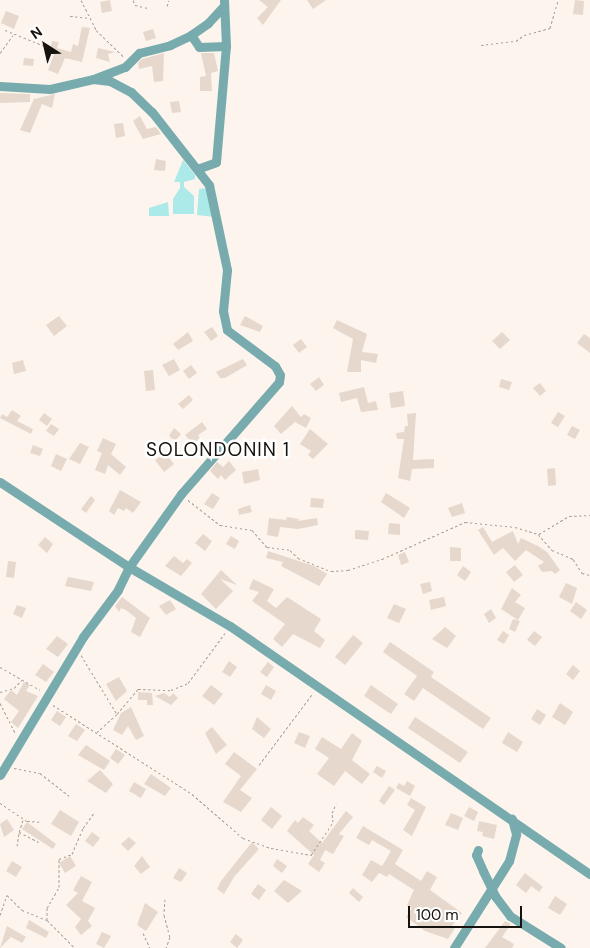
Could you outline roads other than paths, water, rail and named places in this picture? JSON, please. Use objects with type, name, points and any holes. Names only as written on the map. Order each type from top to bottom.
[{"type":"street","points":[[0,86],[50,89],[93,78],[129,64],[139,53],[170,45],[191,35],[208,24],[224,3]]},
{"type":"street","points":[[198,169],[216,162],[226,46],[224,3]]},
{"type":"street","points":[[191,35],[200,47],[226,46]]},
{"type":"street","points":[[0,775],[77,648],[118,590],[129,567],[181,494],[279,382],[280,375],[275,366],[227,330],[223,310],[227,270],[217,213],[209,185],[152,112],[131,92],[110,81],[93,78]]},
{"type":"street","points":[[0,482],[129,567],[230,626],[590,874]]},
{"type":"street","points":[[454,948],[492,888],[515,847],[516,834],[512,819]]},
{"type":"street","points":[[478,850],[476,855],[492,888],[510,916],[560,948]]},
{"type":"water","points":[[183,160],[195,175],[195,179],[184,182],[184,187],[194,196],[194,214],[173,214],[173,199],[180,188],[180,182],[174,182]]},
{"type":"water","points":[[207,188],[215,217],[197,215],[199,189]]},
{"type":"water","points":[[168,202],[169,216],[149,216],[149,208]]},
{"type":"district","name":"SOLONDONIN 1","points":[[218,450]]}]
